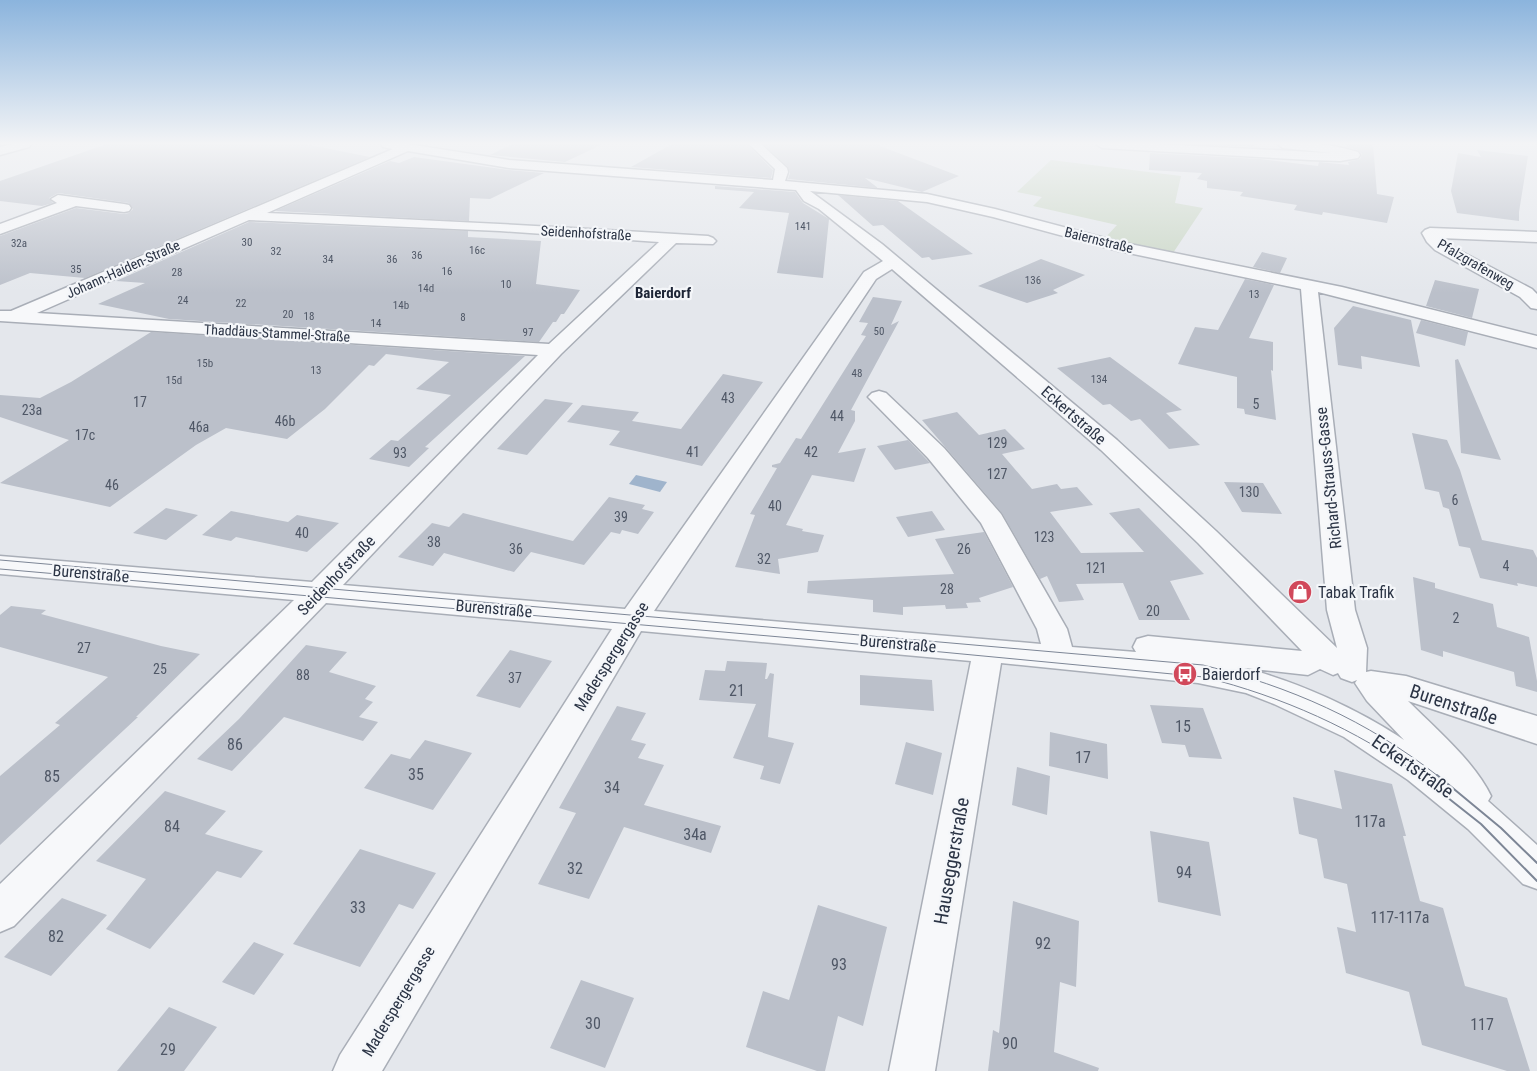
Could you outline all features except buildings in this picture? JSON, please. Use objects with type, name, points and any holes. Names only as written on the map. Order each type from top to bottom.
[{"type":"street","name":"Johann-Haiden-Straße","points":[[4,319],[297,194]]},
{"type":"street","name":"Eckertstraße","points":[[804,194],[824,206],[893,262],[1109,445],[1207,537],[1348,675],[1436,750],[1508,842]]},
{"type":"street","name":"Baiernstraße","points":[[892,194],[957,204],[1119,246],[1309,285],[1537,342]]},
{"type":"street","points":[[51,198],[124,208]]},
{"type":"street","points":[[0,229],[75,201]]},
{"type":"street","name":"Johann-Haiden-Straße","points":[[246,216],[500,228]]},
{"type":"street","name":"Seidenhofstraße","points":[[500,228],[708,240]]},
{"type":"street","name":"Pfalzgrafenweg","points":[[1515,336],[1537,306],[1526,293],[1441,247],[1432,239],[1430,233],[1537,237]]},
{"type":"street","name":"Seidenhofstraße","points":[[0,912],[319,592],[554,350],[673,238]]},
{"type":"street","name":"Maderspergergasse","points":[[356,1071],[632,620],[870,276],[893,262]]},
{"type":"street","name":"Richard-Strauss-Gasse","points":[[1309,285],[1341,610],[1352,648],[1348,675],[1383,707],[1377,718],[1358,723],[1340,720]]},
{"type":"street","name":"Thaddäus-Stammel-Straße","points":[[4,319],[554,350]]},
{"type":"street","points":[[879,398],[936,454],[992,520],[1023,573],[1052,629],[1057,648]]},
{"type":"street","name":"Burenstraße","points":[[0,565],[988,651],[1057,648],[1348,675],[1406,688],[1537,730]]},
{"type":"street","name":"Burenstraße","points":[[1057,648],[1224,676],[1262,686],[1309,704]]},
{"type":"street","name":"Hauseggerstraße","points":[[912,1071],[988,651]]},
{"type":"street","points":[[1309,704],[1301,694],[1296,680],[1298,669],[1348,675]]},
{"type":"street","name":"Eckertstraße","points":[[1309,704],[1382,743],[1450,790],[1537,871]]},
{"type":"green space","points":[[1027,194],[1177,194],[1175,203],[1203,208],[1173,253],[1105,238],[1117,225],[1033,206],[1042,197]]},
{"type":"water","points":[[636,475],[667,482],[660,492],[629,484]]},
{"type":"tram line","points":[[0,560],[1203,665],[1267,684],[1326,708],[1383,738],[1438,776]]},
{"type":"tram line","points":[[0,569],[815,640],[1204,677],[1262,694],[1317,716],[1344,729],[1421,776]]},
{"type":"tram line","points":[[1419,775],[1481,824],[1537,881]]},
{"type":"tram line","points":[[1437,775],[1501,828],[1537,863]]},
{"type":"place","name":"Tabak Trafik","points":[[1300,592]]},
{"type":"place","name":"Baierdorf","points":[[1185,674]]},
{"type":"district","name":"Baierdorf","points":[[663,293]]}]
